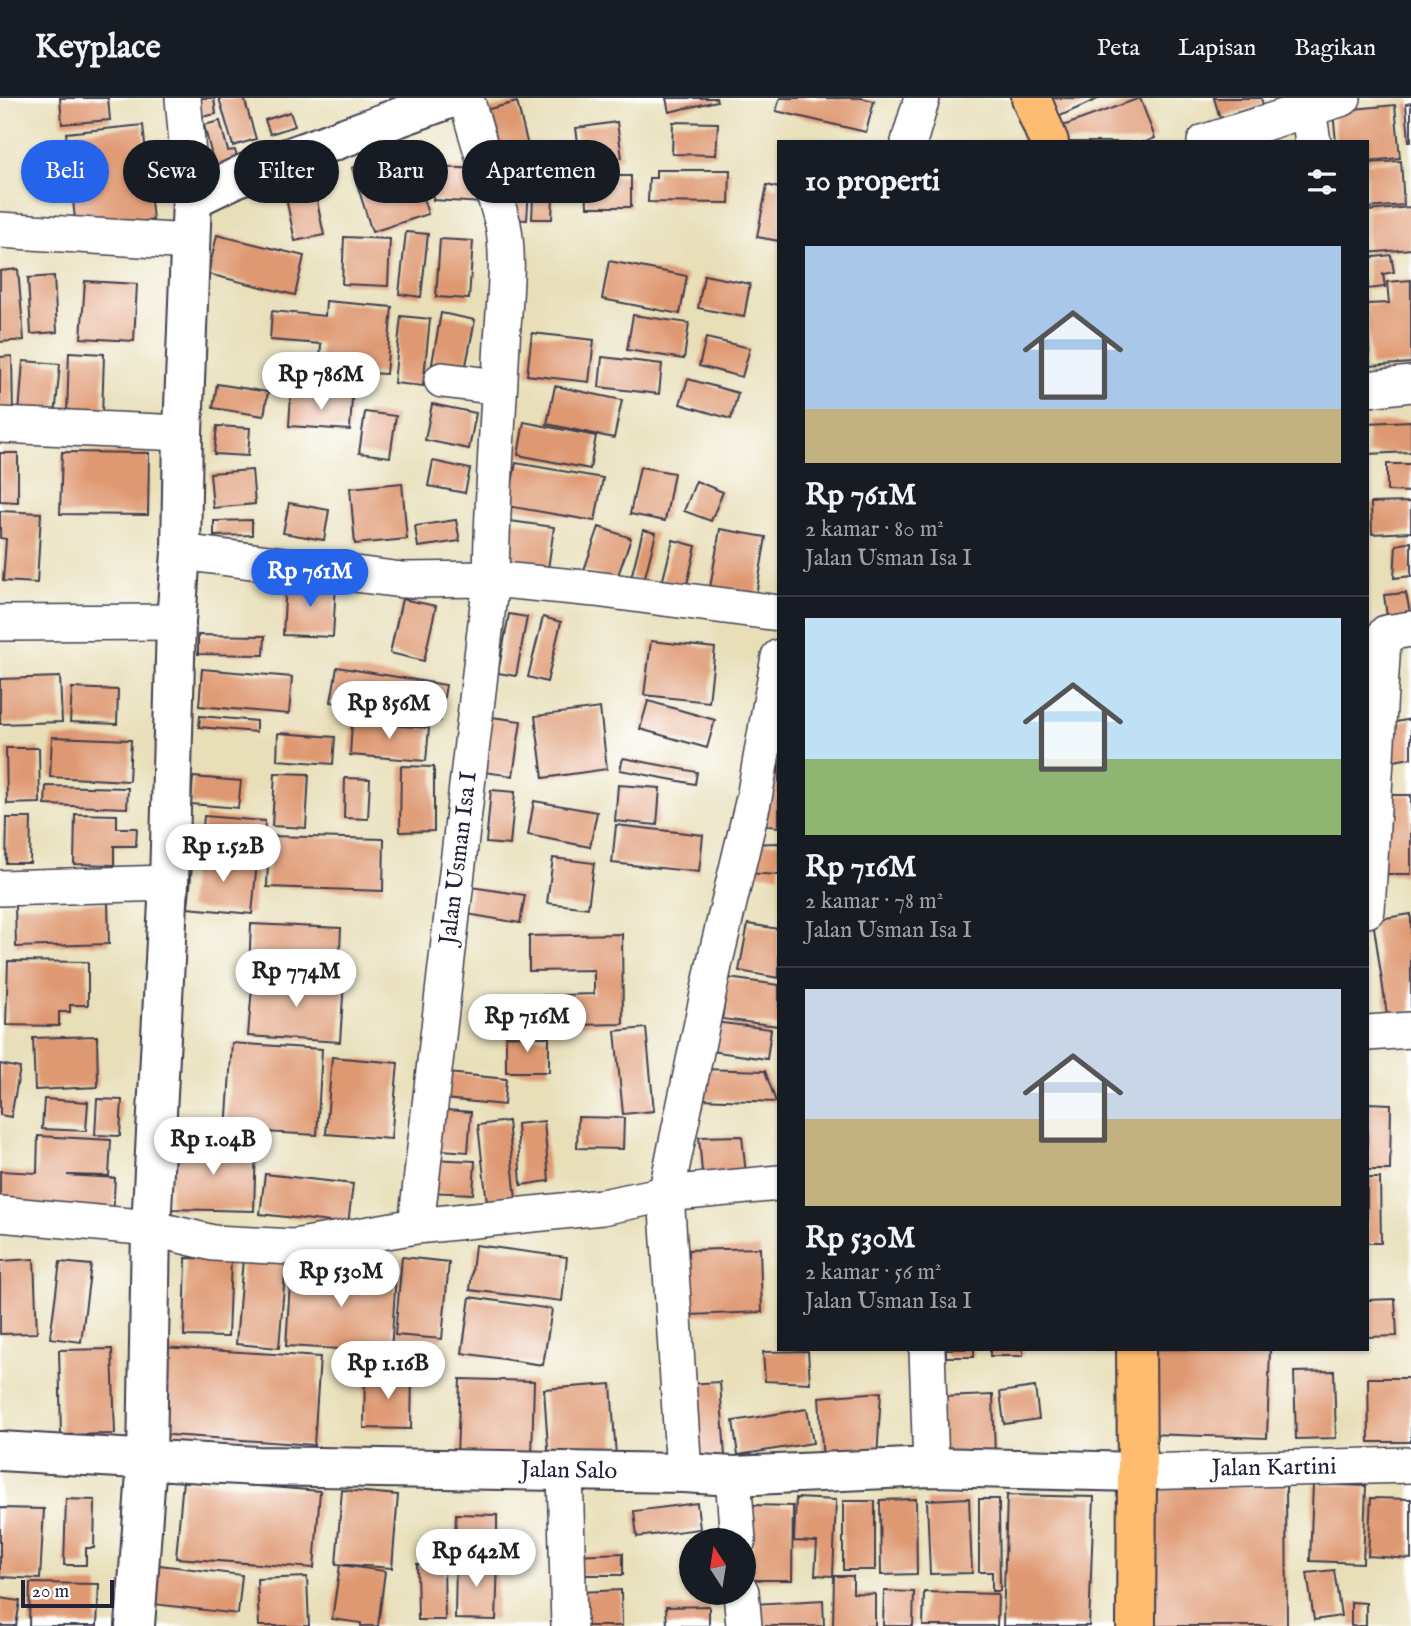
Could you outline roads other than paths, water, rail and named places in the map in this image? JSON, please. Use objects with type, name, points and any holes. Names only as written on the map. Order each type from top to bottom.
[{"type":"highway","points":[[1031,98],[1048,140]]},
{"type":"highway","points":[[1136,1351],[1136,1626]]},
{"type":"street","points":[[183,98],[187,140]]},
{"type":"street","points":[[220,186],[246,173],[453,98]]},
{"type":"street","name":"Jalan Usman Isa I","points":[[416,1226],[491,579],[491,512],[505,237],[466,98]]},
{"type":"street","points":[[910,140],[922,98]]},
{"type":"street","points":[[1212,140],[1323,110]]},
{"type":"street","points":[[135,1626],[147,1459],[151,1228],[169,883],[192,203]]},
{"type":"street","points":[[0,230],[189,242]]},
{"type":"street","points":[[442,380],[499,387]]},
{"type":"street","points":[[1369,389],[1411,384]]},
{"type":"street","points":[[0,425],[183,433]]},
{"type":"street","points":[[180,552],[402,580],[491,579],[595,589],[777,613]]},
{"type":"street","points":[[0,623],[176,622]]},
{"type":"street","points":[[1369,871],[1382,648],[1388,631]]},
{"type":"street","points":[[684,1473],[666,1194],[715,961],[754,798],[777,668]]},
{"type":"street","points":[[0,888],[169,883]]},
{"type":"street","points":[[1369,1033],[1411,1030]]},
{"type":"street","points":[[0,1214],[151,1228],[213,1243],[294,1247],[416,1226],[602,1207],[666,1194],[777,1183]]},
{"type":"street","points":[[927,1351],[931,1467]]},
{"type":"street","name":"Jalan Salo","points":[[0,1451],[365,1469],[733,1476],[931,1467],[1138,1472]]},
{"type":"street","name":"Jalan Kartini","points":[[1138,1472],[1411,1465]]},
{"type":"street","points":[[565,1471],[569,1626]]},
{"type":"street","points":[[733,1476],[737,1528]]},
{"type":"street","points":[[742,1605],[744,1626]]}]
